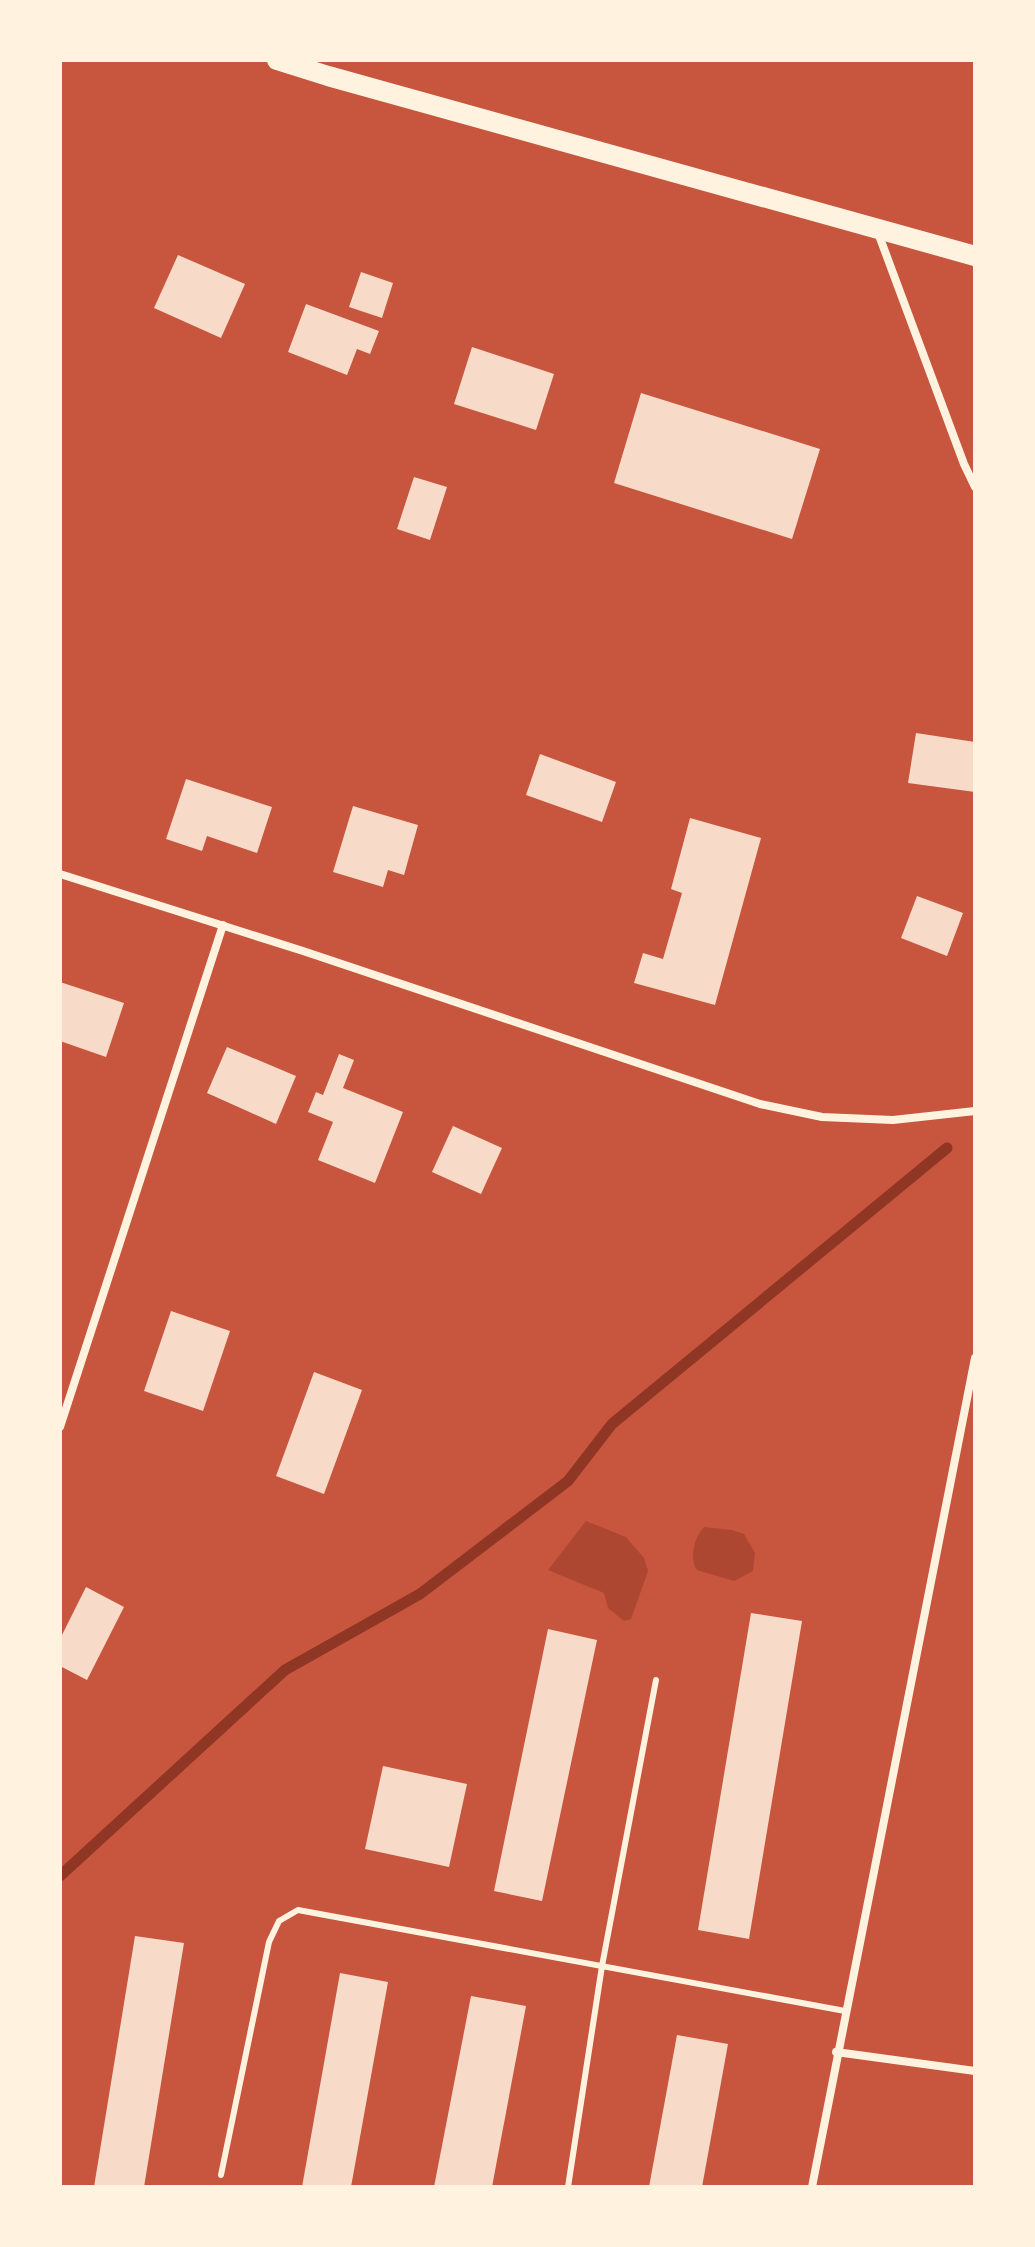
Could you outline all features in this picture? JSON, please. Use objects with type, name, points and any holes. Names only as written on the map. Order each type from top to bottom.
[{"type":"main road","points":[[277,60],[975,256]]},
{"type":"street","points":[[876,228],[975,487]]},
{"type":"street","points":[[60,874],[223,925],[760,1104],[822,1117],[879,1119],[975,1111]]},
{"type":"street","points":[[60,1427],[223,925]]},
{"type":"street","points":[[812,2187],[836,2052],[975,1358]]},
{"type":"street","points":[[836,2052],[975,2071]]},
{"type":"lane","points":[[568,2187],[602,1966],[656,1680]]},
{"type":"lane","points":[[221,2175],[269,1942],[279,1921],[298,1910],[845,2011]]},
{"type":"shaded area","points":[[586,1521],[626,1537],[644,1558],[648,1571],[631,1619],[624,1621],[608,1608],[604,1593],[548,1570]]},
{"type":"shaded area","points":[[704,1527],[744,1534],[755,1553],[753,1571],[734,1581],[697,1570],[693,1560],[694,1548]]},
{"type":"building","points":[[178,255],[245,284],[221,338],[154,308]]},
{"type":"building","points":[[361,272],[393,283],[382,318],[349,307]]},
{"type":"building","points":[[306,304],[379,331],[370,354],[357,349],[347,375],[288,352]]},
{"type":"building","points":[[472,347],[554,374],[536,430],[454,404]]},
{"type":"building","points":[[641,393],[820,449],[792,539],[614,483]]},
{"type":"building","points":[[414,477],[447,487],[430,540],[397,529]]},
{"type":"building","points":[[916,733],[975,742],[975,792],[908,783]]},
{"type":"building","points":[[540,754],[616,782],[602,822],[526,795]]},
{"type":"building","points":[[186,779],[272,807],[257,853],[207,836],[202,851],[166,839]]},
{"type":"building","points":[[353,806],[418,825],[404,875],[388,870],[383,887],[333,872]]},
{"type":"building","points":[[690,818],[761,838],[715,1005],[634,983],[643,953],[663,959],[682,893],[671,889]]},
{"type":"building","points":[[917,896],[963,913],[947,956],[901,938]]},
{"type":"building","points":[[60,982],[124,1003],[106,1057],[60,1041]]},
{"type":"building","points":[[227,1047],[296,1076],[276,1124],[207,1093]]},
{"type":"building","points":[[339,1054],[354,1060],[343,1088],[403,1112],[375,1183],[318,1160],[333,1122],[308,1112],[316,1092],[323,1095]]},
{"type":"building","points":[[453,1126],[502,1148],[481,1194],[432,1172]]},
{"type":"building","points":[[171,1311],[230,1331],[203,1411],[144,1391]]},
{"type":"building","points":[[314,1372],[362,1390],[324,1494],[276,1476]]},
{"type":"building","points":[[86,1587],[124,1607],[87,1680],[60,1666],[60,1639]]},
{"type":"building","points":[[751,1613],[802,1621],[749,1939],[698,1930]]},
{"type":"building","points":[[548,1629],[597,1640],[542,1901],[494,1891]]},
{"type":"building","points":[[383,1766],[467,1784],[449,1867],[365,1849]]},
{"type":"building","points":[[135,1936],[184,1943],[144,2187],[94,2187]]},
{"type":"building","points":[[340,1973],[388,1982],[351,2187],[302,2187]]},
{"type":"building","points":[[471,1996],[526,2006],[492,2187],[434,2187]]},
{"type":"building","points":[[677,2035],[728,2044],[702,2187],[649,2187]]},
{"type":"waterway","points":[[60,1876],[285,1670],[420,1594],[568,1481],[612,1424],[947,1148]]}]
